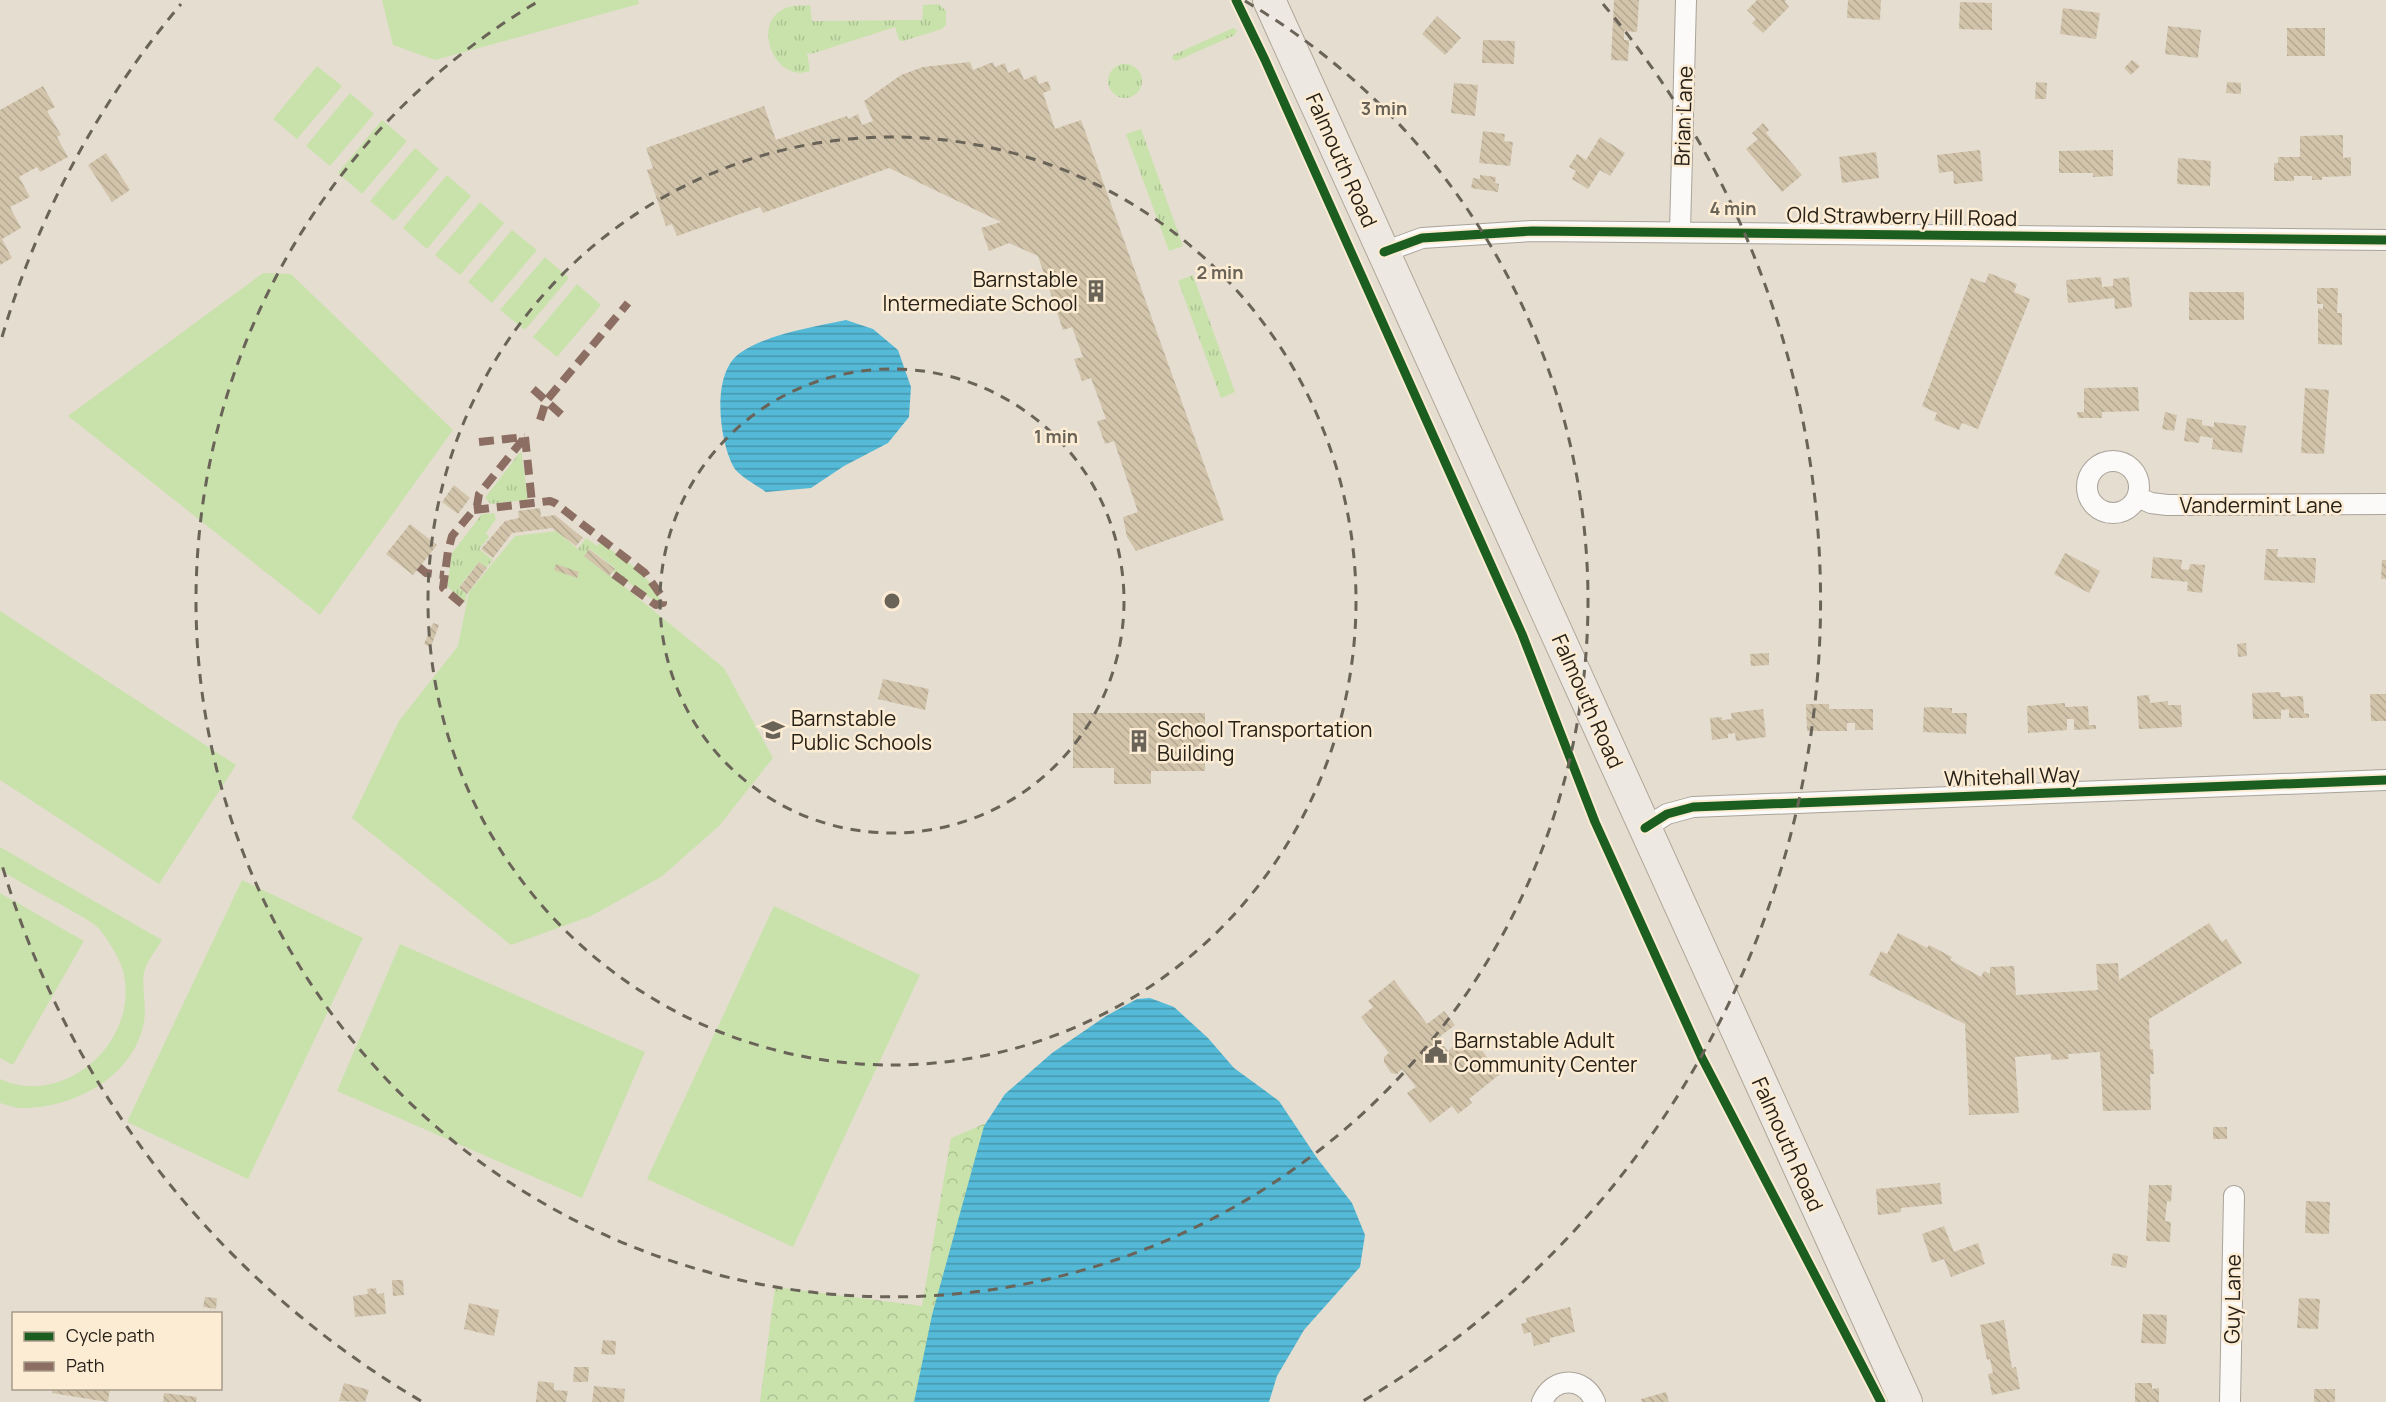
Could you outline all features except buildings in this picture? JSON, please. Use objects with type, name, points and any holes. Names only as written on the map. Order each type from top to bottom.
[{"type":"main road","name":"Falmouth Road","points":[[1269,0],[1906,1402]]},
{"type":"street","name":"Brian Lane","points":[[1680,231],[1686,0]]},
{"type":"street","name":"Old Strawberry Hill Road","points":[[1384,252],[1422,238],[1532,231],[2386,240]]},
{"type":"street","name":"Vandermint Lane","points":[[2137,497],[2151,504],[2167,505],[2386,504]]},
{"type":"street","name":"Whitehall Way","points":[[1645,828],[1667,814],[1693,807],[2386,780]]},
{"type":"street","name":"Guy Lane","points":[[2230,1402],[2234,1196]]},
{"type":"street","points":[[1542,1402],[1546,1393],[1553,1386],[1567,1382],[1585,1387],[1595,1402]]},
{"type":"green space","points":[[382,0],[638,0],[639,4],[435,60],[393,45]]},
{"type":"green space","points":[[939,4],[946,11],[946,25],[942,29],[903,41],[899,40],[895,27],[811,54],[807,53],[810,71],[797,73],[786,68],[777,60],[768,37],[770,25],[775,15],[786,8],[810,5],[812,21],[922,20],[923,5]]},
{"type":"green space","points":[[1233,28],[1237,30],[1235,35],[1176,61],[1172,59],[1173,55]]},
{"type":"green space","points":[[1125,64],[1137,69],[1142,81],[1137,93],[1125,98],[1113,93],[1108,81],[1113,69]]},
{"type":"green space","points":[[317,66],[342,86],[297,139],[273,119]]},
{"type":"green space","points":[[350,93],[374,114],[330,166],[306,146]]},
{"type":"green space","points":[[382,120],[407,141],[362,194],[338,173]]},
{"type":"green space","points":[[1141,129],[1183,246],[1169,251],[1126,134]]},
{"type":"green space","points":[[415,148],[439,169],[394,221],[370,201]]},
{"type":"green space","points":[[447,175],[471,196],[427,249],[403,228]]},
{"type":"green space","points":[[480,202],[504,223],[460,275],[435,255]]},
{"type":"green space","points":[[512,230],[537,250],[492,303],[468,282]]},
{"type":"green space","points":[[545,257],[569,278],[525,330],[500,310]]},
{"type":"green space","points":[[263,273],[291,274],[453,430],[320,615],[68,416]]},
{"type":"green space","points":[[1193,275],[1235,392],[1221,398],[1178,281]]},
{"type":"green space","points":[[577,284],[601,305],[557,357],[533,337]]},
{"type":"green space","points":[[521,451],[528,498],[491,504],[485,498]]},
{"type":"green space","points":[[494,513],[496,519],[486,533],[489,537],[479,549],[493,560],[486,568],[479,562],[459,587],[467,594],[465,603],[447,586],[452,553],[482,514]]},
{"type":"green space","points":[[556,531],[724,668],[773,758],[719,826],[661,877],[591,916],[511,945],[352,818],[399,721],[458,646],[469,592],[515,536]]},
{"type":"green space","points":[[586,538],[597,546],[601,542],[636,568],[657,592],[661,602],[658,603],[613,572],[615,568],[590,549],[584,556],[577,550]]},
{"type":"green space","points":[[0,611],[236,765],[159,884],[0,780]]},
{"type":"green space","points":[[0,847],[162,940],[144,972],[143,1027],[126,1062],[97,1087],[61,1103],[41,1107],[19,1108],[0,1103],[0,1079],[25,1086],[49,1084],[72,1076],[93,1062],[109,1043],[121,1021],[126,997],[123,971],[111,945],[94,924],[0,870]]},
{"type":"green space","points":[[242,880],[363,938],[248,1179],[127,1122]]},
{"type":"green space","points":[[0,893],[84,941],[13,1065],[0,1058]]},
{"type":"green space","points":[[774,906],[920,975],[793,1247],[647,1179]]},
{"type":"green space","points":[[400,944],[645,1052],[582,1198],[337,1091]]},
{"type":"green space","points":[[1196,1033],[1204,1402],[760,1402],[775,1287],[922,1306],[951,1138]]},
{"type":"water","points":[[846,320],[873,329],[898,350],[911,387],[909,417],[888,443],[844,466],[811,488],[766,492],[733,466],[724,440],[721,424],[721,390],[731,362],[740,353],[763,341],[791,332]]},
{"type":"water","points":[[1150,998],[1174,1007],[1208,1038],[1234,1068],[1279,1101],[1317,1158],[1352,1203],[1365,1235],[1360,1267],[1304,1330],[1277,1376],[1269,1402],[914,1402],[932,1315],[984,1126],[1005,1094],[1052,1053],[1106,1016],[1137,999]]},
{"type":"marked path","points":[[540,420],[546,401],[628,303]]},
{"type":"marked path","points":[[533,389],[565,418]]},
{"type":"marked path","points":[[525,437],[532,503]]},
{"type":"marked path","points":[[479,442],[525,437]]},
{"type":"marked path","points":[[462,604],[443,588],[452,536],[477,506],[479,494],[525,437]]},
{"type":"marked path","points":[[474,510],[550,501],[555,503],[645,573],[663,598],[663,603],[656,605],[613,574]]},
{"type":"marked path","points":[[419,567],[426,573],[444,575]]},
{"type":"cycle path","points":[[1236,0],[1522,634],[1595,822],[1702,1058],[1881,1402]]},
{"type":"cycle path","points":[[1384,252],[1422,238],[1532,231],[2386,240]]},
{"type":"cycle path","points":[[1645,828],[1667,814],[1693,807],[2386,780]]},
{"type":"place","name":"Barnstable Intermediate School","points":[[1096,291]]},
{"type":"place","name":"Barnstable Public Schools","points":[[773,730]]},
{"type":"place","name":"School Transportation Building","points":[[1139,741]]},
{"type":"place","name":"Barnstable Adult Community Center","points":[[1436,1052]]}]
